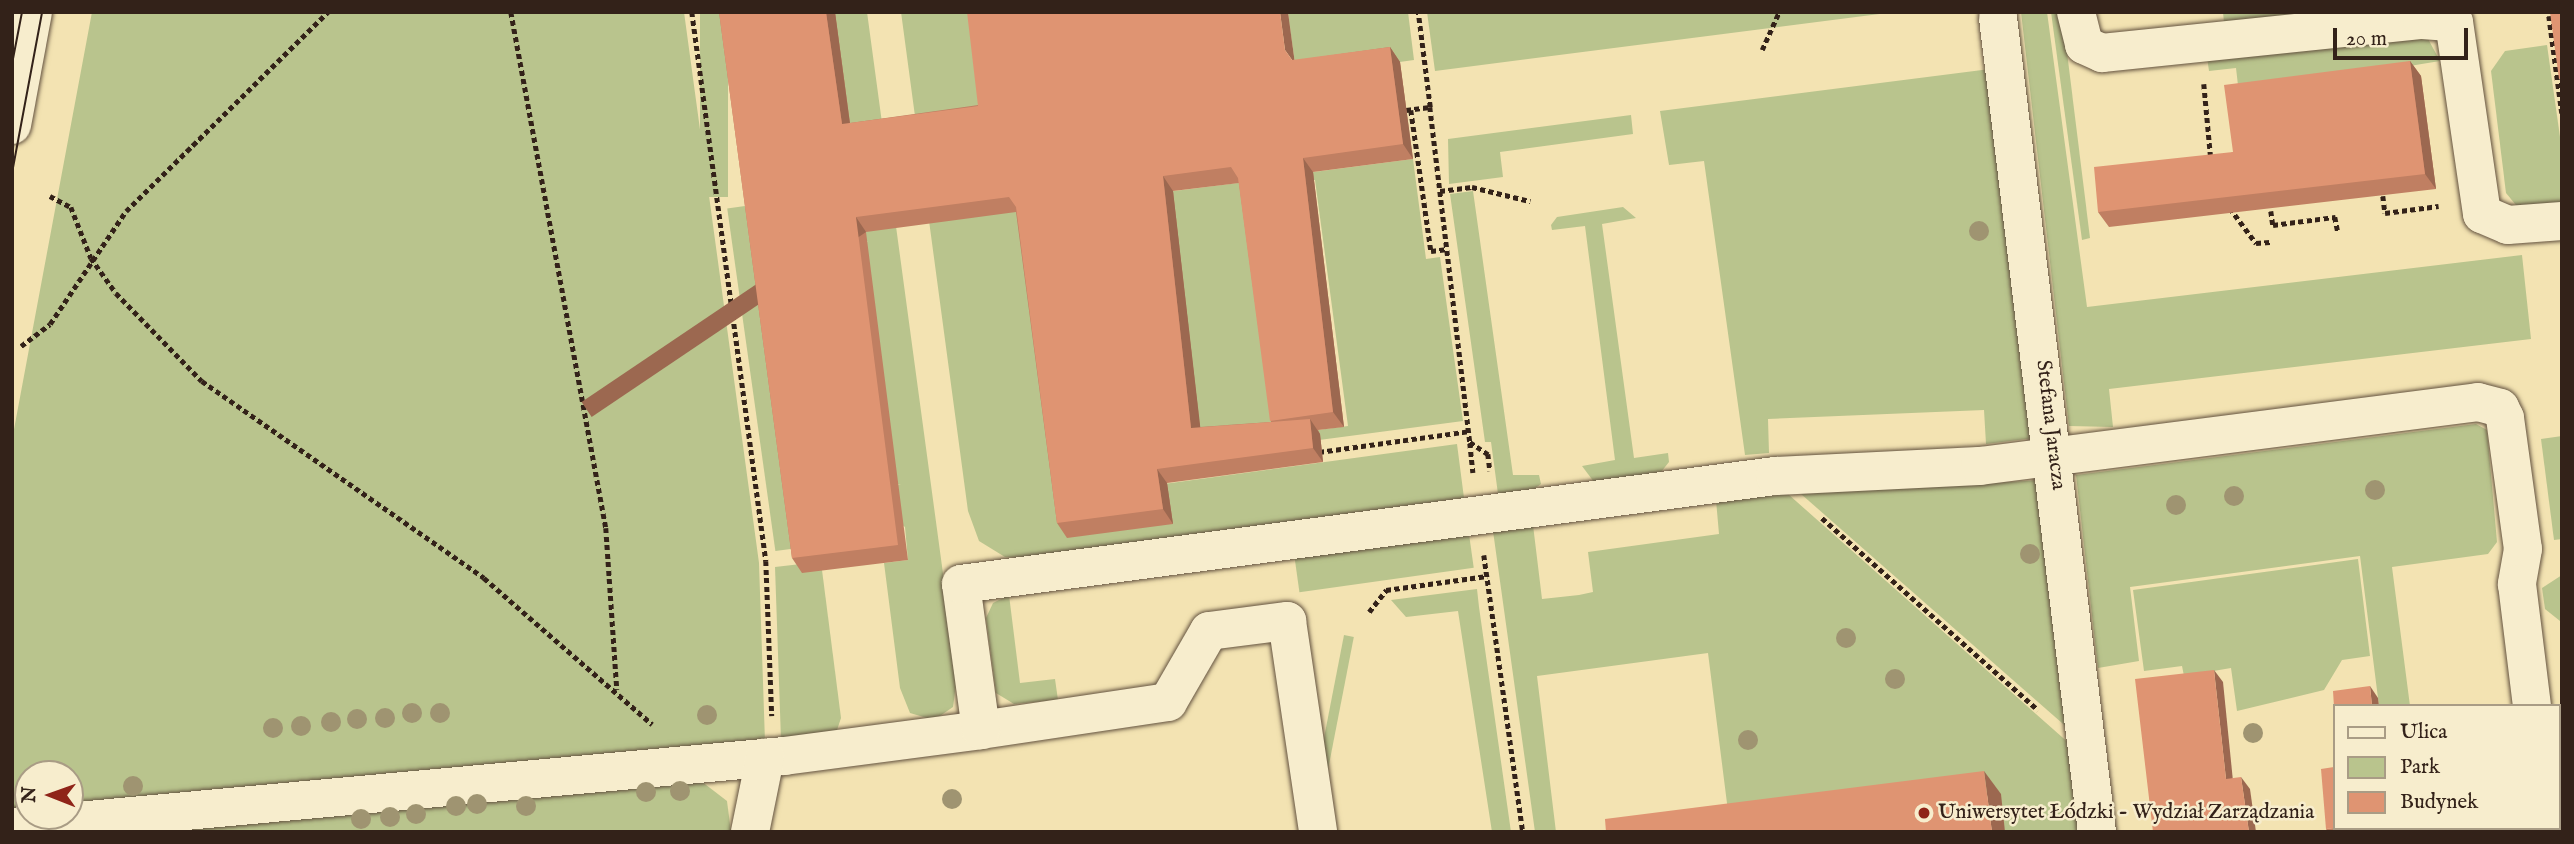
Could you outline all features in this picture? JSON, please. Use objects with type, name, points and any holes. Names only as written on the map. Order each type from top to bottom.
[{"type":"street","points":[[12,125],[33,12]]},
{"type":"street","points":[[2076,12],[2079,33],[2092,51],[2200,45],[2422,20],[2454,22],[2482,214],[2508,225],[2562,221]]},
{"type":"street","name":"Stefana Jaracza","points":[[1998,18],[2055,457],[2097,832]]},
{"type":"street","points":[[981,730],[961,584],[1775,476],[2055,457],[2489,403],[2500,408],[2508,435],[2523,549],[2517,584],[2532,704]]},
{"type":"street","points":[[12,827],[765,758],[1168,702],[1209,631],[1287,621],[1318,832]]},
{"type":"street","points":[[750,832],[765,758]]},
{"type":"path","points":[[21,345],[50,324],[91,258],[126,211],[328,12]]},
{"type":"path","points":[[511,12],[606,528],[617,691]]},
{"type":"path","points":[[692,12],[766,561],[772,741],[765,758]]},
{"type":"path","points":[[1418,12],[1471,431],[1469,442],[1488,454],[1493,495],[1479,515],[1523,832]]},
{"type":"path","points":[[1762,50],[1779,12]]},
{"type":"path","points":[[2549,16],[2562,113]]},
{"type":"path","points":[[2200,45],[2213,173]]},
{"type":"path","points":[[1430,107],[1409,110],[1431,251],[1448,249]]},
{"type":"path","points":[[1440,191],[1472,187],[1530,201]]},
{"type":"path","points":[[2221,195],[2256,243],[2270,242]]},
{"type":"path","points":[[50,196],[71,207],[91,258],[202,382],[484,578],[617,691],[693,763]]},
{"type":"path","points":[[2383,196],[2385,213],[2439,205]]},
{"type":"path","points":[[2271,211],[2273,225],[2335,217],[2338,233]]},
{"type":"path","points":[[1310,453],[1471,431]]},
{"type":"path","points":[[1775,476],[2088,755]]},
{"type":"path","points":[[1369,612],[1386,590],[1487,576]]},
{"type":"green space","points":[[92,12],[684,12],[759,563],[765,742],[84,806],[84,760],[14,760],[12,812],[12,440]]},
{"type":"green space","points":[[700,12],[728,12],[728,197],[700,197]]},
{"type":"green space","points":[[832,12],[867,12],[957,677],[953,707],[934,720],[910,713],[900,688],[884,563],[908,560],[905,527],[860,492],[901,484],[895,484],[863,244],[868,241],[823,246],[847,125]]},
{"type":"green space","points":[[901,12],[978,12],[1127,489],[1457,444],[1464,498],[1022,558],[1005,557],[979,541],[968,511]]},
{"type":"green space","points":[[1288,12],[1408,12],[1414,60],[1256,82],[1295,64]]},
{"type":"green space","points":[[1427,12],[1895,12],[1435,71]]},
{"type":"green space","points":[[2021,12],[2047,12],[2087,307],[2522,255],[2531,339],[2109,389],[2113,427],[2069,426]]},
{"type":"green space","points":[[2051,12],[2062,12],[2090,238],[2082,240]]},
{"type":"green space","points":[[2223,12],[2337,12],[2224,23]]},
{"type":"green space","points":[[2427,37],[2440,61],[2239,94],[2236,68],[2209,71],[2207,57]]},
{"type":"green space","points":[[2547,45],[2562,151],[2562,205],[2520,210],[2506,193],[2491,71],[2505,51]]},
{"type":"green space","points":[[1990,69],[2035,438],[1986,444],[1984,410],[1768,419],[1769,453],[1745,455],[1704,161],[1669,165],[1660,111]]},
{"type":"green space","points":[[1631,115],[1633,134],[1500,152],[1503,177],[1449,184],[1448,139]]},
{"type":"green space","points":[[1413,159],[1426,259],[1440,257],[1463,421],[1304,442],[1303,432],[1348,426],[1315,180],[1270,186],[1269,178]]},
{"type":"green space","points":[[1246,182],[1280,432],[1202,442],[1170,203],[1174,199],[1089,210],[1087,202]]},
{"type":"green space","points":[[1473,191],[1513,475],[1539,475],[1541,484],[1534,489],[1498,494],[1491,442],[1485,442],[1450,194]]},
{"type":"green space","points":[[752,205],[800,548],[775,551],[727,208]]},
{"type":"green space","points":[[1623,207],[1636,218],[1602,224],[1634,458],[1668,453],[1669,462],[1661,472],[1594,482],[1582,466],[1615,460],[1585,226],[1552,230],[1551,225],[1557,217]]},
{"type":"green space","points":[[2476,424],[2487,430],[2497,542],[2488,554],[2392,567],[2410,704],[2379,704],[2360,556],[2130,587],[2139,661],[2098,668],[2076,475]]},
{"type":"green space","points":[[2562,436],[2562,539],[2554,540],[2541,439]]},
{"type":"green space","points":[[2041,480],[2070,730],[1801,494]]},
{"type":"green space","points":[[1788,494],[2071,745],[2081,832],[2001,832],[2000,794],[1730,827],[1708,653],[1537,676],[1556,832],[1535,832],[1493,531],[1533,525],[1542,599],[1579,595],[1593,592],[1588,552],[1719,534],[1716,500]]},
{"type":"green space","points":[[1469,534],[1474,568],[1299,592],[1295,558]]},
{"type":"green space","points":[[2358,559],[2370,656],[2342,660],[2324,690],[2237,711],[2231,668],[2184,676],[2182,666],[2144,671],[2133,590]]},
{"type":"green space","points":[[801,564],[822,570],[841,718],[837,730],[781,740],[775,567]]},
{"type":"green space","points":[[2562,575],[2560,621],[2545,609],[2542,588]]},
{"type":"green space","points":[[1477,589],[1511,832],[1492,832],[1458,611],[1406,617],[1391,600]]},
{"type":"green space","points":[[1009,595],[1020,683],[1055,679],[1058,700],[1014,704],[996,693],[986,618],[993,603]]},
{"type":"green space","points":[[1344,635],[1354,637],[1316,832],[1306,830]]},
{"type":"green space","points":[[701,781],[727,801],[731,832],[113,832]]},
{"type":"building","points":[[719,12],[826,12],[842,124],[978,106],[967,12],[1280,12],[1285,50],[1292,60],[1390,47],[1403,144],[1303,158],[1333,412],[1270,421],[1238,178],[1231,167],[1163,176],[1191,428],[1310,419],[1313,448],[1157,469],[1163,509],[1057,523],[1016,207],[1009,197],[856,217],[898,545],[792,558]]},
{"type":"building","points":[[2550,12],[2562,12],[2562,79],[2559,79]]},
{"type":"building","points":[[2410,61],[2425,174],[2098,212],[2094,167],[2233,152],[2224,85]]},
{"type":"building","points":[[2214,670],[2226,779],[2241,777],[2249,832],[2153,832],[2135,679]]},
{"type":"building","points":[[2370,686],[2372,704],[2334,704],[2333,691]]},
{"type":"building","points":[[2332,767],[2332,828],[2326,829],[2321,769]]},
{"type":"building","points":[[1984,771],[1992,832],[1606,832],[1605,819]]},
{"type":"tram line","points":[[12,64],[22,12]]},
{"type":"tram line","points":[[12,173],[42,12]]},
{"type":"place","name":"Uniwersytet Łódzki - Wydział Zarządzania","points":[[1924,813]]}]
